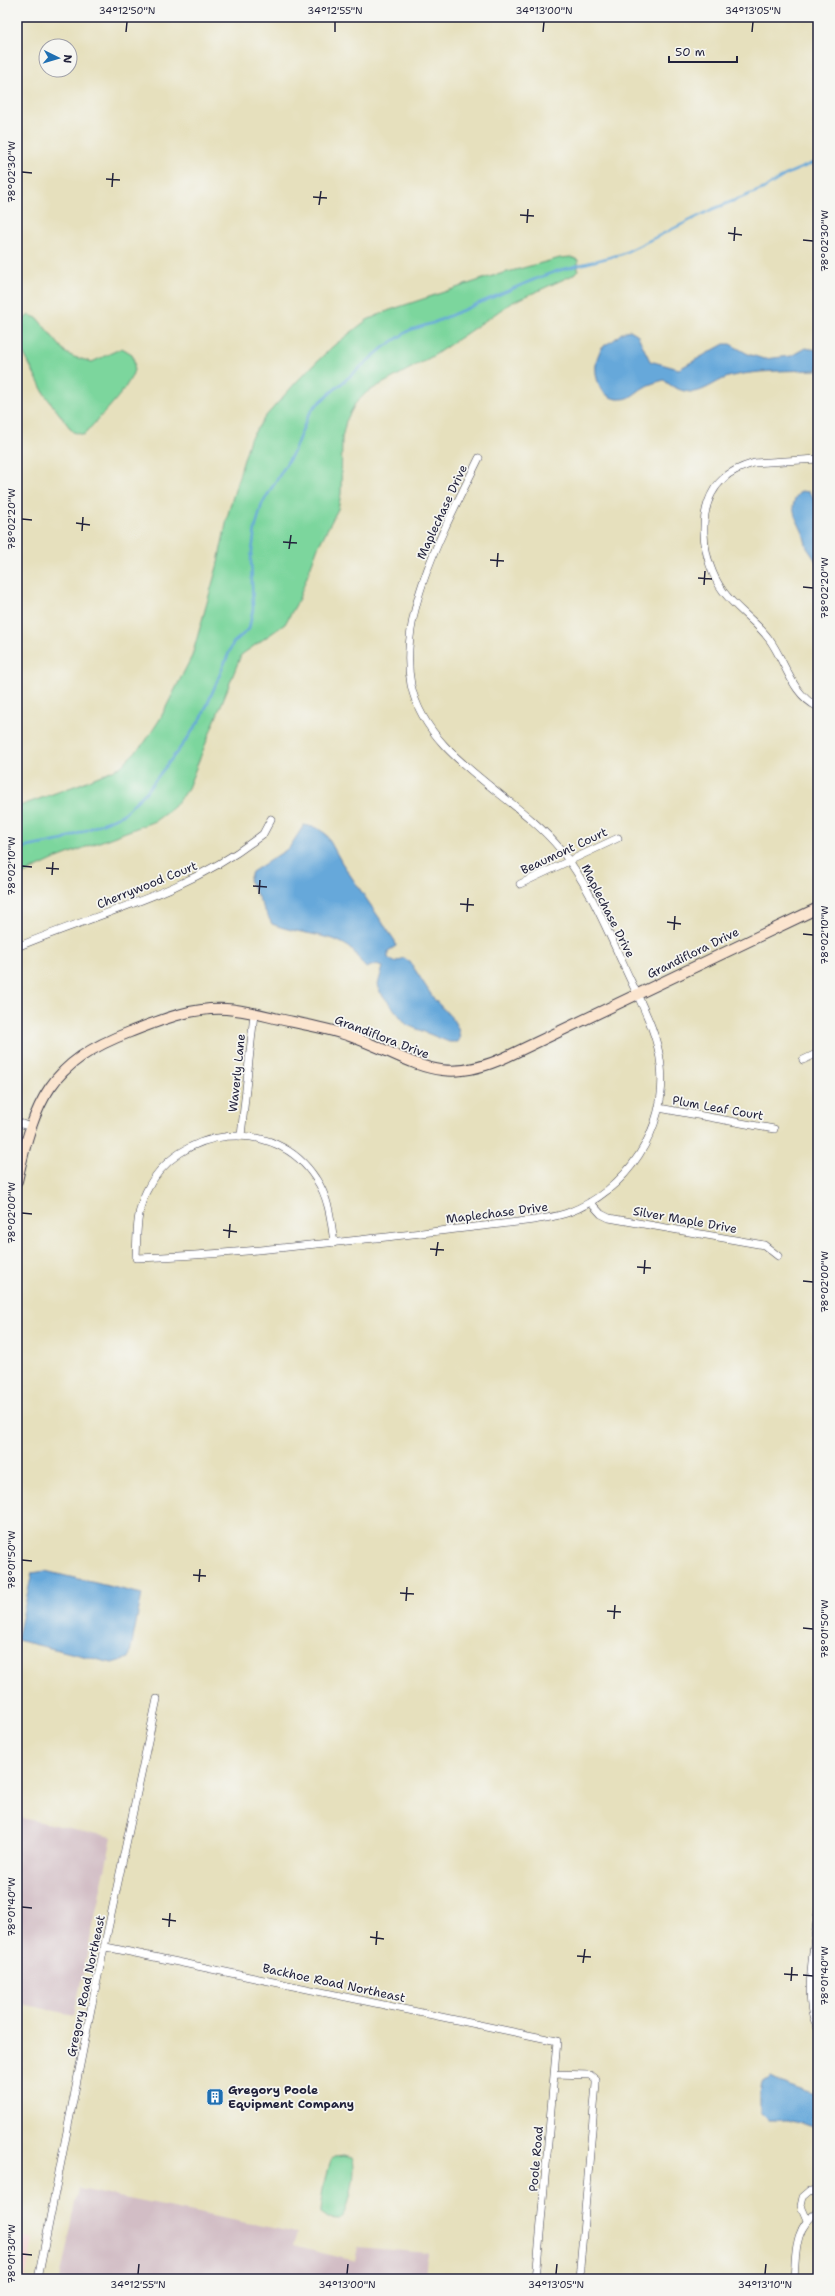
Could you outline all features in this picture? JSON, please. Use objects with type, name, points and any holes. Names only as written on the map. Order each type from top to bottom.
[{"type":"street","name":"Maplechase Drive","points":[[241,1136],[212,1138],[193,1145],[178,1153],[158,1172],[145,1194],[141,1209],[136,1258],[274,1249],[553,1217],[590,1202],[620,1180],[634,1162],[648,1139],[659,1108],[662,1080],[658,1051],[647,1015],[591,898],[570,861],[550,837],[528,816],[440,742],[428,726],[421,712],[411,684],[409,668],[411,640],[426,573],[437,544],[479,458]]},
{"type":"street","points":[[818,459],[754,463],[744,466],[724,477],[718,484],[709,500],[706,511],[705,532],[707,557],[715,578],[723,590],[763,631],[782,660],[798,691],[810,703],[818,707]]},
{"type":"street","name":"Cherrywood Court","points":[[17,947],[161,894],[201,875],[256,840],[263,834],[271,820]]},
{"type":"street","name":"Beaumont Court","points":[[520,884],[618,838]]},
{"type":"street","name":"Grandiflora Drive","points":[[17,1181],[30,1127],[46,1092],[56,1079],[78,1057],[96,1046],[122,1035],[186,1012],[226,1009],[254,1014],[338,1032],[359,1039],[422,1067],[454,1071],[473,1069],[494,1063],[818,908]]},
{"type":"street","name":"Waverly Lane","points":[[241,1136],[254,1014]]},
{"type":"street","points":[[803,1060],[818,1053]]},
{"type":"street","name":"Plum Leaf Court","points":[[659,1108],[774,1129]]},
{"type":"street","points":[[17,1122],[30,1127]]},
{"type":"street","points":[[241,1136],[267,1140],[278,1145],[298,1158],[308,1168],[323,1190],[328,1205],[334,1243]]},
{"type":"street","name":"Silver Maple Drive","points":[[590,1202],[609,1218],[764,1245],[778,1256]]},
{"type":"street","name":"Gregory Road Northeast","points":[[38,2279],[91,2009],[106,1947],[157,1699]]},
{"type":"street","points":[[818,1913],[809,2004],[813,2020],[818,2028]]},
{"type":"street","name":"Backhoe Road Northeast","points":[[106,1947],[557,2041]]},
{"type":"street","name":"Poole Road","points":[[536,2279],[557,2041]]},
{"type":"street","points":[[554,2074],[590,2075],[596,2080],[579,2279]]},
{"type":"street","points":[[807,2220],[801,2206],[803,2197],[810,2191],[818,2190]]},
{"type":"street","points":[[794,2279],[797,2245],[807,2220],[818,2212]]},
{"type":"shaded area","points":[[17,1817],[112,1837],[74,2015],[17,2003]]},
{"type":"shaded area","points":[[79,2189],[297,2233],[293,2246],[355,2261],[358,2247],[427,2253],[425,2279],[60,2279]]},
{"type":"shaded area","points":[[17,2236],[33,2239],[25,2279],[17,2279]]},
{"type":"green space","points":[[571,257],[578,260],[578,270],[573,275],[511,303],[433,356],[367,392],[355,404],[346,421],[342,438],[341,494],[338,509],[318,547],[298,601],[285,624],[241,655],[188,788],[174,807],[155,821],[57,858],[17,877],[17,807],[80,784],[120,767],[145,742],[160,719],[192,656],[217,567],[229,510],[250,439],[265,417],[298,380],[332,347],[367,320],[390,310],[489,277],[560,258]]},
{"type":"green space","points":[[29,315],[37,318],[66,353],[74,357],[92,362],[122,348],[132,354],[134,370],[126,387],[84,435],[73,432],[45,395],[20,346],[17,335],[20,322]]},
{"type":"green space","points":[[344,2156],[352,2158],[354,2163],[352,2190],[343,2217],[339,2220],[327,2219],[320,2214],[320,2211],[328,2167],[330,2162],[335,2157]]},
{"type":"water","points":[[630,330],[637,334],[650,361],[679,369],[724,344],[730,344],[748,354],[764,359],[791,356],[805,348],[818,350],[818,370],[775,371],[743,374],[727,377],[700,391],[695,392],[686,392],[678,389],[664,380],[648,385],[628,398],[613,398],[606,394],[597,380],[596,361],[604,346],[623,332]]},
{"type":"water","points":[[801,491],[809,492],[813,497],[815,505],[818,525],[818,564],[807,548],[803,533],[795,516],[793,506],[795,498]]},
{"type":"water","points":[[304,825],[317,828],[326,834],[342,863],[395,941],[396,946],[388,951],[388,958],[394,962],[404,958],[410,962],[434,999],[452,1018],[458,1028],[460,1038],[458,1042],[449,1042],[407,1025],[380,992],[378,984],[383,967],[377,964],[366,968],[351,949],[341,942],[272,924],[249,880],[252,872],[289,848]]},
{"type":"water","points":[[45,1571],[142,1594],[129,1658],[112,1663],[17,1640],[32,1573]]},
{"type":"water","points":[[771,2077],[794,2088],[818,2096],[818,2128],[788,2120],[768,2120],[760,2112],[760,2094],[762,2083]]},
{"type":"waterway","points":[[17,849],[63,840],[122,815],[146,792],[202,717],[233,643],[249,629],[253,609],[251,559],[255,529],[262,504],[293,453],[308,416],[314,407],[384,347],[410,330],[433,323],[557,271],[622,254],[713,209],[763,189],[787,174],[818,161]]},
{"type":"place","name":"Gregory Poole Equipment Company","points":[[215,2097]]}]
